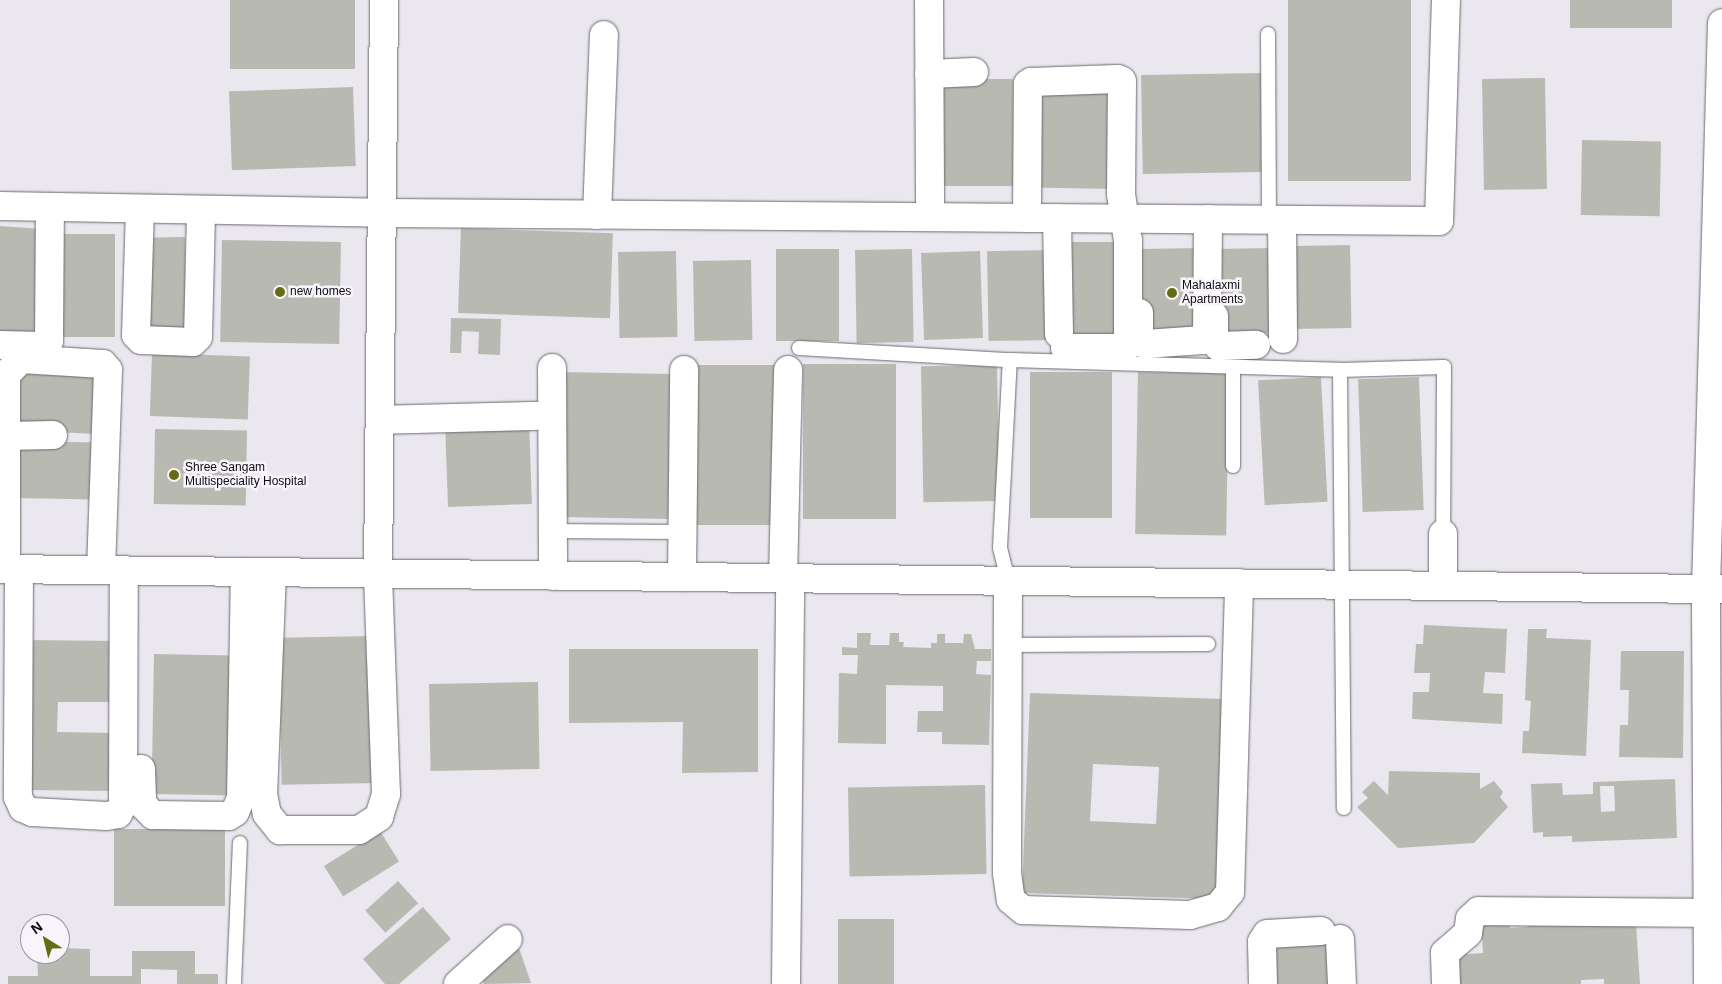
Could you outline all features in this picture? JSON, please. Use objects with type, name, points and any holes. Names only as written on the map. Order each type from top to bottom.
[{"type":"street","points":[[272,572],[264,794],[267,814],[280,830],[359,830],[379,817],[386,794],[378,573],[384,0]]},
{"type":"street","points":[[928,0],[930,217]]},
{"type":"street","points":[[0,206],[382,213],[1439,221],[1446,0]]},
{"type":"street","points":[[1708,984],[1707,913],[1714,881],[1714,589],[1722,23]]},
{"type":"street","points":[[598,215],[604,35]]},
{"type":"street","points":[[929,74],[974,72]]},
{"type":"street","points":[[1019,77],[1022,218]]},
{"type":"street","points":[[1022,218],[1028,84],[1118,78],[1122,81],[1121,194],[1132,218],[1140,342],[1144,344],[1203,340],[1207,336],[1211,219]]},
{"type":"street","points":[[54,208],[57,337]]},
{"type":"street","points":[[0,345],[45,346],[49,341],[54,208]]},
{"type":"street","points":[[140,209],[136,335],[140,340],[193,342],[198,337],[201,210]]},
{"type":"street","points":[[1057,218],[1062,341],[1125,348],[1128,345],[1128,241],[1132,218]]},
{"type":"street","points":[[1211,219],[1214,340],[1218,346],[1256,344]]},
{"type":"street","points":[[1276,220],[1283,339]]},
{"type":"street","points":[[120,570],[124,805],[118,814],[106,816],[32,812],[23,808],[18,797],[8,569],[6,375],[21,359],[103,364],[108,370],[120,570],[142,804],[153,815],[229,816],[241,798],[245,572]]},
{"type":"street","points":[[786,984],[786,578],[794,359]]},
{"type":"street","points":[[545,368],[553,531],[545,575],[537,416],[545,368]]},
{"type":"street","points":[[679,373],[676,577],[673,532],[679,373]]},
{"type":"street","points":[[380,420],[537,416]]},
{"type":"street","points":[[6,436],[53,435]]},
{"type":"street","points":[[1443,534],[1443,586]]},
{"type":"street","points":[[8,569],[1714,589]]},
{"type":"street","points":[[1008,580],[1007,873],[1011,900],[1023,910],[1190,915],[1218,907],[1230,892],[1239,583]]},
{"type":"street","points":[[1446,984],[1445,953],[1468,933],[1470,919],[1479,911],[1707,913]]},
{"type":"street","points":[[1263,984],[1262,942],[1267,934],[1331,935],[1342,984]]},
{"type":"street","points":[[458,984],[508,939]]},
{"type":"lane","points":[[1268,34],[1276,220]]},
{"type":"lane","points":[[794,359],[1010,360],[1340,370],[1444,367],[1443,534]]},
{"type":"lane","points":[[1008,580],[1000,548],[1010,360]]},
{"type":"lane","points":[[1233,466],[1234,367]]},
{"type":"lane","points":[[1340,370],[1344,808]]},
{"type":"lane","points":[[553,531],[673,532]]},
{"type":"lane","points":[[1008,645],[1208,644]]},
{"type":"lane","points":[[234,984],[240,843]]},
{"type":"building","points":[[230,0],[355,0],[355,69],[230,69]]},
{"type":"building","points":[[1288,0],[1411,0],[1411,181],[1288,181]]},
{"type":"building","points":[[1570,0],[1672,0],[1672,28],[1570,28]]},
{"type":"building","points":[[1262,73],[1264,172],[1143,174],[1141,75]]},
{"type":"building","points":[[1545,78],[1547,189],[1484,190],[1482,79]]},
{"type":"building","points":[[944,79],[1013,79],[1013,186],[944,186]]},
{"type":"building","points":[[1031,82],[1118,84],[1116,189],[1029,187]]},
{"type":"building","points":[[353,87],[356,166],[232,170],[229,91]]},
{"type":"building","points":[[1582,140],[1661,141],[1660,216],[1581,215]]},
{"type":"building","points":[[0,226],[47,229],[39,342],[0,339]]},
{"type":"building","points":[[461,228],[613,233],[610,318],[458,313]]},
{"type":"building","points":[[61,234],[115,234],[115,337],[61,337]]},
{"type":"building","points":[[185,237],[187,330],[145,331],[143,238]]},
{"type":"building","name":"new homes","points":[[222,240],[341,242],[339,344],[220,342]]},
{"type":"building","points":[[1061,242],[1124,242],[1124,335],[1061,335]]},
{"type":"building","points":[[1350,245],[1351,328],[1293,329],[1292,246]]},
{"type":"building","name":"Mahalaxmi Apartments","points":[[1201,248],[1203,338],[1143,339],[1141,249]]},
{"type":"building","points":[[1276,248],[1277,333],[1217,334],[1216,249]]},
{"type":"building","points":[[776,249],[839,249],[839,341],[776,341]]},
{"type":"building","points":[[912,249],[914,342],[857,343],[855,250]]},
{"type":"building","points":[[1052,250],[1054,340],[989,341],[987,251]]},
{"type":"building","points":[[676,251],[678,337],[620,338],[618,252]]},
{"type":"building","points":[[980,251],[983,338],[924,340],[921,253]]},
{"type":"building","points":[[751,260],[752,340],[694,341],[693,261]]},
{"type":"building","points":[[451,318],[501,319],[500,355],[478,354],[479,332],[462,331],[461,353],[450,353]]},
{"type":"building","points":[[152,353],[250,356],[248,419],[150,416]]},
{"type":"building","points":[[803,364],[896,364],[896,519],[803,519]]},
{"type":"building","points":[[689,365],[783,365],[783,525],[689,525]]},
{"type":"building","points":[[997,365],[999,501],[923,502],[921,366]]},
{"type":"building","points":[[20,367],[103,371],[100,434],[17,430]]},
{"type":"building","points":[[561,372],[671,374],[668,519],[558,517]]},
{"type":"building","points":[[1030,372],[1112,372],[1112,518],[1030,518]]},
{"type":"building","points":[[1138,372],[1229,374],[1226,536],[1135,534]]},
{"type":"building","points":[[1321,377],[1328,502],[1265,505],[1258,380]]},
{"type":"building","points":[[1419,377],[1424,510],[1363,512],[1358,379]]},
{"type":"building","points":[[529,420],[532,504],[448,507],[445,423]]},
{"type":"building","points":[[155,429],[247,431],[246,506],[154,504]]},
{"type":"building","points":[[13,441],[97,442],[96,499],[12,498]]},
{"type":"building","points":[[1424,625],[1507,629],[1505,673],[1485,672],[1483,693],[1503,694],[1502,724],[1412,719],[1413,692],[1429,692],[1430,673],[1414,673],[1416,644],[1423,644]]},
{"type":"building","points":[[1528,629],[1547,629],[1546,638],[1591,640],[1586,756],[1522,753],[1523,731],[1529,731],[1531,701],[1525,700]]},
{"type":"building","points":[[857,633],[871,633],[870,645],[889,645],[890,633],[899,633],[899,642],[904,642],[903,647],[931,648],[931,643],[937,643],[937,634],[945,634],[945,643],[963,643],[964,634],[971,634],[975,649],[991,649],[991,661],[977,661],[976,674],[991,675],[989,745],[942,744],[942,732],[917,732],[918,711],[943,711],[943,686],[886,685],[886,744],[838,743],[839,673],[857,674],[858,655],[842,655],[842,647],[857,648]]},
{"type":"building","points":[[374,636],[377,783],[282,785],[279,638]]},
{"type":"building","points":[[27,640],[117,641],[116,702],[58,702],[57,732],[116,733],[116,791],[25,790]]},
{"type":"building","points":[[569,649],[758,649],[758,772],[682,773],[683,722],[569,723]]},
{"type":"building","points":[[1621,651],[1684,651],[1683,758],[1619,757],[1620,725],[1628,725],[1629,690],[1620,690]]},
{"type":"building","points":[[154,654],[237,655],[235,795],[152,794]]},
{"type":"building","points":[[538,682],[540,769],[431,771],[429,684]]},
{"type":"building","points":[[1030,693],[1225,699],[1217,899],[1022,893]],"holes":[[[1093,764],[1159,767],[1156,824],[1090,821]]]},
{"type":"building","points":[[1389,771],[1480,773],[1480,789],[1494,781],[1503,792],[1500,797],[1508,807],[1474,843],[1398,848],[1357,807],[1368,798],[1362,792],[1374,781],[1388,795]]},
{"type":"building","points":[[1675,779],[1677,838],[1572,842],[1572,836],[1543,837],[1543,832],[1533,833],[1531,784],[1562,783],[1563,795],[1593,794],[1593,782]],"holes":[[[1600,786],[1614,786],[1615,811],[1601,812]]]},
{"type":"building","points":[[985,785],[987,874],[850,876],[848,787]]},
{"type":"building","points":[[114,829],[225,829],[225,906],[114,906]]},
{"type":"building","points":[[380,831],[399,862],[343,897],[324,866]]},
{"type":"building","points":[[398,881],[418,903],[385,933],[365,910]]},
{"type":"building","points":[[423,907],[451,939],[399,984],[385,984],[363,959]]},
{"type":"building","points":[[1528,915],[1636,924],[1640,984],[1604,984],[1604,979],[1581,980],[1581,984],[1458,984],[1457,955],[1483,953],[1481,919],[1509,917],[1510,928],[1528,927]]},
{"type":"building","points":[[838,919],[894,919],[894,984],[838,984]]},
{"type":"building","points":[[1328,936],[1330,984],[1269,984],[1267,938]]},
{"type":"building","points":[[70,948],[90,949],[90,976],[132,976],[132,951],[195,951],[195,974],[218,974],[218,984],[177,984],[177,970],[141,969],[141,984],[8,984],[8,976],[38,976],[37,964],[70,964]]},
{"type":"building","points":[[519,948],[531,983],[484,984],[476,962]]},
{"type":"place","name":"new homes","points":[[280,292]]},
{"type":"place","name":"Mahalaxmi Apartments","points":[[1172,293]]},
{"type":"place","name":"Shree Sangam Multispeciality Hospital","points":[[174,475]]}]
